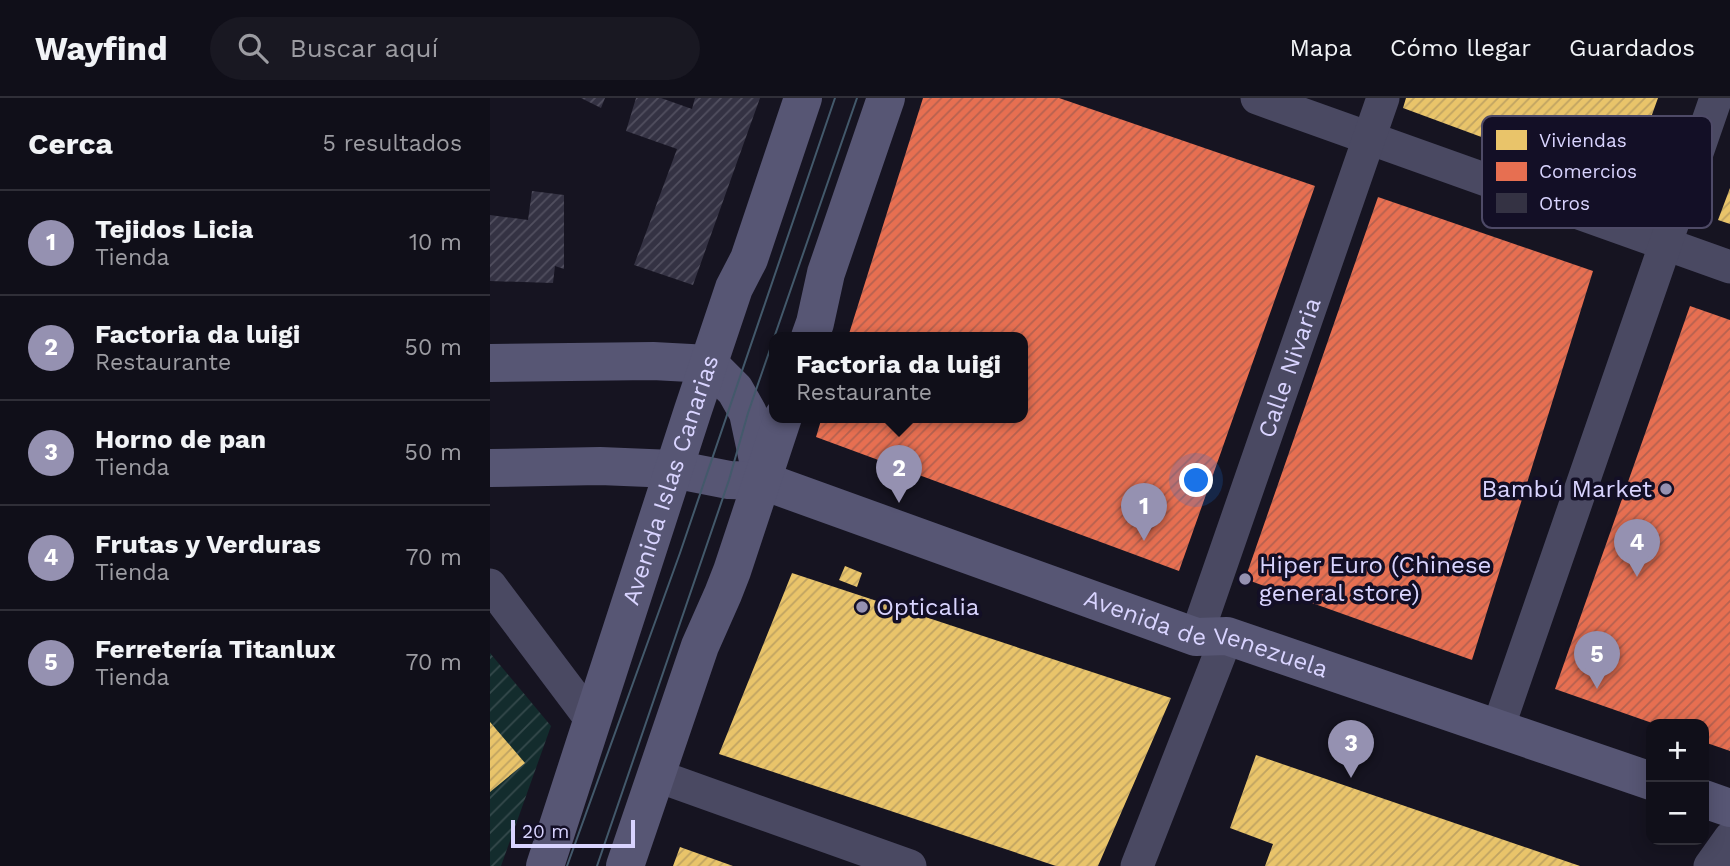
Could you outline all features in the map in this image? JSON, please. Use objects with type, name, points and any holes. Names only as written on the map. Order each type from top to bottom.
[{"type":"street","name":"Avenida Islas Canarias","points":[[545,866],[673,469],[734,288],[749,259],[803,98]]},
{"type":"street","points":[[812,332],[827,273],[886,98]]},
{"type":"street","points":[[1257,98],[1482,179]]},
{"type":"street","name":"Calle Nivaria","points":[[1137,866],[1383,98]]},
{"type":"street","points":[[1710,116],[1716,98]]},
{"type":"street","points":[[1620,228],[1730,267]]},
{"type":"street","points":[[1498,728],[1671,228]]},
{"type":"street","points":[[490,363],[709,363],[736,390],[748,414],[762,481]]},
{"type":"street","points":[[625,866],[700,646],[732,571],[781,423]]},
{"type":"street","name":"Avenida de Venezuela","points":[[490,468],[600,466],[673,469],[729,480],[762,481],[1211,637],[1498,728],[1646,779]]},
{"type":"street","points":[[490,585],[593,722]]},
{"type":"street","points":[[654,775],[910,866]]},
{"type":"street","points":[[1709,801],[1730,808]]},
{"type":"street","points":[[1710,866],[1730,838]]},
{"type":"green space","points":[[490,653],[551,726],[501,866],[490,866]]},
{"type":"building: Viviendas","points":[[1406,98],[1658,98],[1652,116],[1482,116],[1482,137],[1403,108]]},
{"type":"building: Viviendas","points":[[1730,188],[1730,224],[1718,220]]},
{"type":"building: Viviendas","points":[[845,566],[862,573],[857,587],[839,580]]},
{"type":"building: Viviendas","points":[[792,573],[1171,698],[1098,866],[1056,866],[719,754]]},
{"type":"building: Viviendas","points":[[490,722],[525,763],[490,792]]},
{"type":"building: Viviendas","points":[[1256,755],[1580,866],[1265,866],[1273,844],[1230,828]]},
{"type":"building: Viviendas","points":[[680,847],[733,866],[673,866]]},
{"type":"building: Comercios","points":[[923,98],[1059,98],[1315,186],[1179,571],[816,437],[820,423],[1028,423],[1028,332],[850,332]]},
{"type":"building: Comercios","points":[[1378,197],[1593,271],[1472,660],[1245,579]]},
{"type":"building: Comercios","points":[[1690,306],[1730,320],[1730,751],[1709,744],[1709,719],[1646,721],[1555,689]]},
{"type":"building: Otros","points":[[581,98],[605,98],[601,108]]},
{"type":"building: Otros","points":[[636,98],[661,98],[692,109],[695,98],[760,98],[693,285],[634,265],[677,149],[626,131]]},
{"type":"building: Otros","points":[[532,191],[564,195],[564,269],[555,266],[553,283],[490,281],[490,215],[528,220]]},
{"type":"tram line","points":[[567,866],[680,553],[835,98]]},
{"type":"tram line","points":[[776,332],[857,98]]},
{"type":"tram line","points":[[597,866],[729,480],[769,352]]},
{"type":"place","name":"Bambú Market","points":[[1666,489]]},
{"type":"place","name":"Factoria da luigi","points":[[899,503]]},
{"type":"place","name":"Tejidos Licia","points":[[1144,541]]},
{"type":"place","name":"Frutas y Verduras","points":[[1637,577]]},
{"type":"place","name":"Hiper Euro (Chinese general store)","points":[[1245,579]]},
{"type":"place","name":"Opticalia","points":[[862,607]]},
{"type":"place","name":"Ferretería Titanlux","points":[[1597,689]]},
{"type":"place","name":"Horno de pan","points":[[1351,778]]}]
